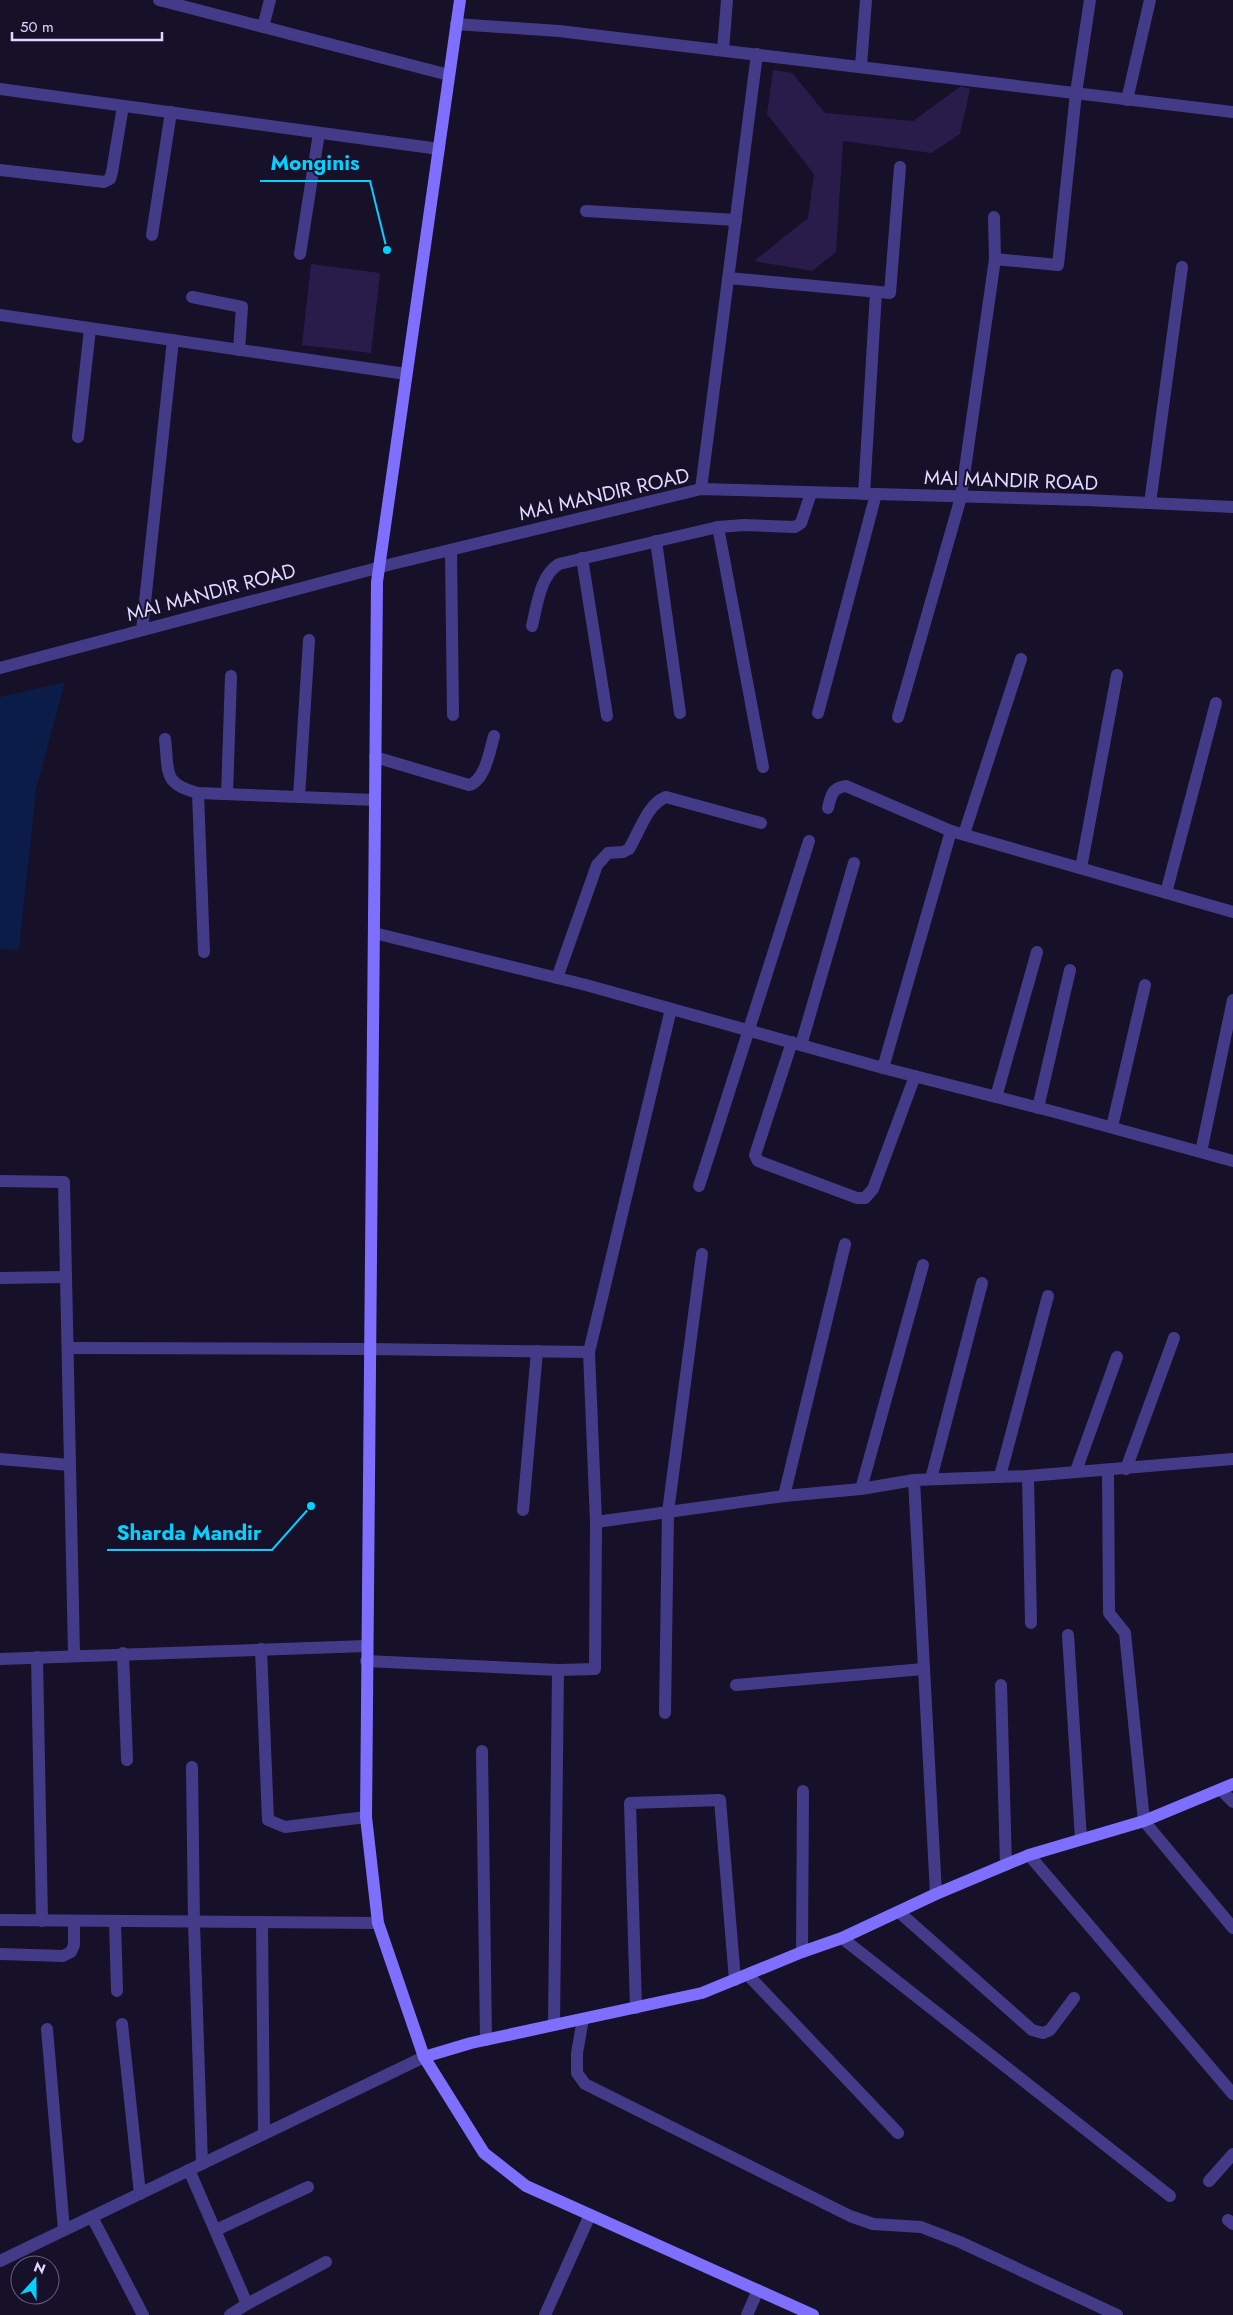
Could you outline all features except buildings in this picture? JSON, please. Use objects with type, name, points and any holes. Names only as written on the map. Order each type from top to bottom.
[{"type":"main road","points":[[460,0],[377,582],[366,1646],[366,1818],[378,1923],[424,2057],[484,2153],[526,2186],[814,2315]]},
{"type":"main road","points":[[424,2057],[486,2040],[702,1994],[802,1952],[842,1938],[936,1894],[1029,1855],[1144,1821],[1233,1784]]},
{"type":"street","points":[[159,0],[449,75]]},
{"type":"street","points":[[263,27],[270,0]]},
{"type":"street","points":[[723,50],[727,0]]},
{"type":"street","points":[[861,66],[866,0]]},
{"type":"street","points":[[995,259],[1058,265],[1076,94],[1090,0]]},
{"type":"street","points":[[1127,100],[1150,0]]},
{"type":"street","points":[[456,24],[559,31],[1233,112]]},
{"type":"street","points":[[701,490],[757,54]]},
{"type":"street","points":[[0,89],[438,150]]},
{"type":"street","points":[[0,170],[104,182],[110,179],[123,106]]},
{"type":"street","points":[[152,235],[171,112]]},
{"type":"street","points":[[300,254],[320,133]]},
{"type":"street","points":[[728,278],[890,293],[900,167]]},
{"type":"street","points":[[586,211],[736,220]]},
{"type":"street","points":[[898,717],[961,497],[995,259],[994,217]]},
{"type":"street","points":[[1150,503],[1182,267]]},
{"type":"street","points":[[818,713],[870,494],[876,292]]},
{"type":"street","points":[[192,297],[242,307],[239,350]]},
{"type":"street","points":[[0,315],[406,374]]},
{"type":"street","points":[[78,437],[90,329]]},
{"type":"street","points":[[142,630],[173,340]]},
{"type":"street","name":"MAI MANDIR ROAD","points":[[0,668],[379,567],[701,490],[1233,507]]},
{"type":"street","points":[[532,626],[546,577],[552,568],[559,564],[718,527],[744,525],[794,527],[801,523],[811,493]]},
{"type":"street","points":[[718,527],[764,767]]},
{"type":"street","points":[[656,541],[680,713]]},
{"type":"street","points":[[451,550],[453,715]]},
{"type":"street","points":[[582,558],[608,716]]},
{"type":"street","points":[[299,797],[308,640]]},
{"type":"street","points":[[964,834],[1021,659]]},
{"type":"street","points":[[1080,868],[1117,675]]},
{"type":"street","points":[[227,794],[231,676]]},
{"type":"street","points":[[1166,893],[1216,703]]},
{"type":"street","points":[[375,757],[469,785],[474,784],[480,778],[494,736]]},
{"type":"street","points":[[165,739],[169,777],[173,784],[183,789],[198,793],[375,800]]},
{"type":"street","points":[[828,808],[832,792],[838,787],[846,786],[951,831],[1233,912]]},
{"type":"street","points":[[198,793],[204,952]]},
{"type":"street","points":[[557,978],[598,865],[608,853],[623,852],[629,849],[653,805],[660,799],[666,797],[761,823]]},
{"type":"street","points":[[883,1068],[951,831]]},
{"type":"street","points":[[699,1186],[750,1031],[809,841]]},
{"type":"street","points":[[854,863],[796,1044],[755,1155],[758,1161],[857,1198],[865,1198],[873,1188],[915,1076]]},
{"type":"street","points":[[374,933],[557,978],[883,1068],[1112,1127],[1233,1161]]},
{"type":"street","points":[[996,1097],[1037,952]]},
{"type":"street","points":[[1038,1108],[1070,970]]},
{"type":"street","points":[[1112,1127],[1145,985]]},
{"type":"street","points":[[1201,1152],[1233,1000]]},
{"type":"street","points":[[366,1661],[558,1670],[595,1669],[596,1522],[589,1352],[670,1009]]},
{"type":"street","points":[[0,1181],[64,1182],[74,1654]]},
{"type":"street","points":[[784,1496],[845,1244]]},
{"type":"street","points":[[665,1713],[668,1512],[702,1254]]},
{"type":"street","points":[[861,1489],[924,1265]]},
{"type":"street","points":[[0,1278],[66,1277]]},
{"type":"street","points":[[931,1479],[982,1283]]},
{"type":"street","points":[[1000,1476],[1048,1296]]},
{"type":"street","points":[[1126,1469],[1174,1338]]},
{"type":"street","points":[[68,1348],[589,1352]]},
{"type":"street","points":[[523,1510],[537,1351]]},
{"type":"street","points":[[1076,1471],[1117,1357]]},
{"type":"street","points":[[0,1459],[70,1465]]},
{"type":"street","points":[[596,1522],[784,1496],[861,1489],[914,1480],[1028,1476],[1233,1459]]},
{"type":"street","points":[[1108,1470],[1109,1613],[1125,1633],[1144,1821],[1233,1928]]},
{"type":"street","points":[[1028,1476],[1031,1623]]},
{"type":"street","points":[[914,1480],[936,1894]]},
{"type":"street","points":[[1068,1635],[1081,1839]]},
{"type":"street","points":[[0,1659],[74,1654],[366,1646]]},
{"type":"street","points":[[261,1649],[268,1820],[284,1827],[366,1818]]},
{"type":"street","points":[[123,1653],[127,1760]]},
{"type":"street","points":[[37,1657],[42,1921]]},
{"type":"street","points":[[736,1685],[924,1669]]},
{"type":"street","points":[[554,2025],[558,1670]]},
{"type":"street","points":[[1001,1685],[1006,1865]]},
{"type":"street","points":[[482,1751],[486,2040]]},
{"type":"street","points":[[192,1768],[194,1923],[202,2164]]},
{"type":"street","points":[[1221,1790],[1233,1802]]},
{"type":"street","points":[[802,1952],[804,1791]]},
{"type":"street","points":[[636,2008],[630,1803],[720,1800],[735,1980]]},
{"type":"street","points":[[1029,1855],[1233,2094]]},
{"type":"street","points":[[899,1912],[1032,2030],[1043,2033],[1050,2030],[1074,1998]]},
{"type":"street","points":[[0,1920],[378,1923]]},
{"type":"street","points":[[0,1954],[63,1956],[71,1952],[74,1945],[74,1922]]},
{"type":"street","points":[[115,1922],[116,1991]]},
{"type":"street","points":[[262,1923],[264,2134]]},
{"type":"street","points":[[842,1938],[1170,2196]]},
{"type":"street","points":[[748,1974],[898,2133]]},
{"type":"street","points":[[584,2019],[577,2053],[577,2073],[585,2084],[850,2216],[873,2224],[921,2227],[960,2242],[1117,2315]]},
{"type":"street","points":[[122,2024],[140,2194]]},
{"type":"street","points":[[47,2029],[64,2230]]},
{"type":"street","points":[[0,2261],[424,2057]]},
{"type":"street","points":[[1209,2181],[1233,2154]]},
{"type":"street","points":[[189,2170],[247,2304]]},
{"type":"street","points":[[216,2230],[308,2187]]},
{"type":"street","points":[[545,2315],[590,2215]]},
{"type":"street","points":[[92,2217],[142,2315]]},
{"type":"street","points":[[230,2315],[326,2262]]},
{"type":"street","points":[[747,2315],[758,2290]]},
{"type":"water","points":[[65,682],[36,790],[19,950],[0,949],[0,697]]},
{"type":"place","name":"Monginis","points":[[387,250]]},
{"type":"place","name":"Sharda Mandir","points":[[311,1506]]}]
